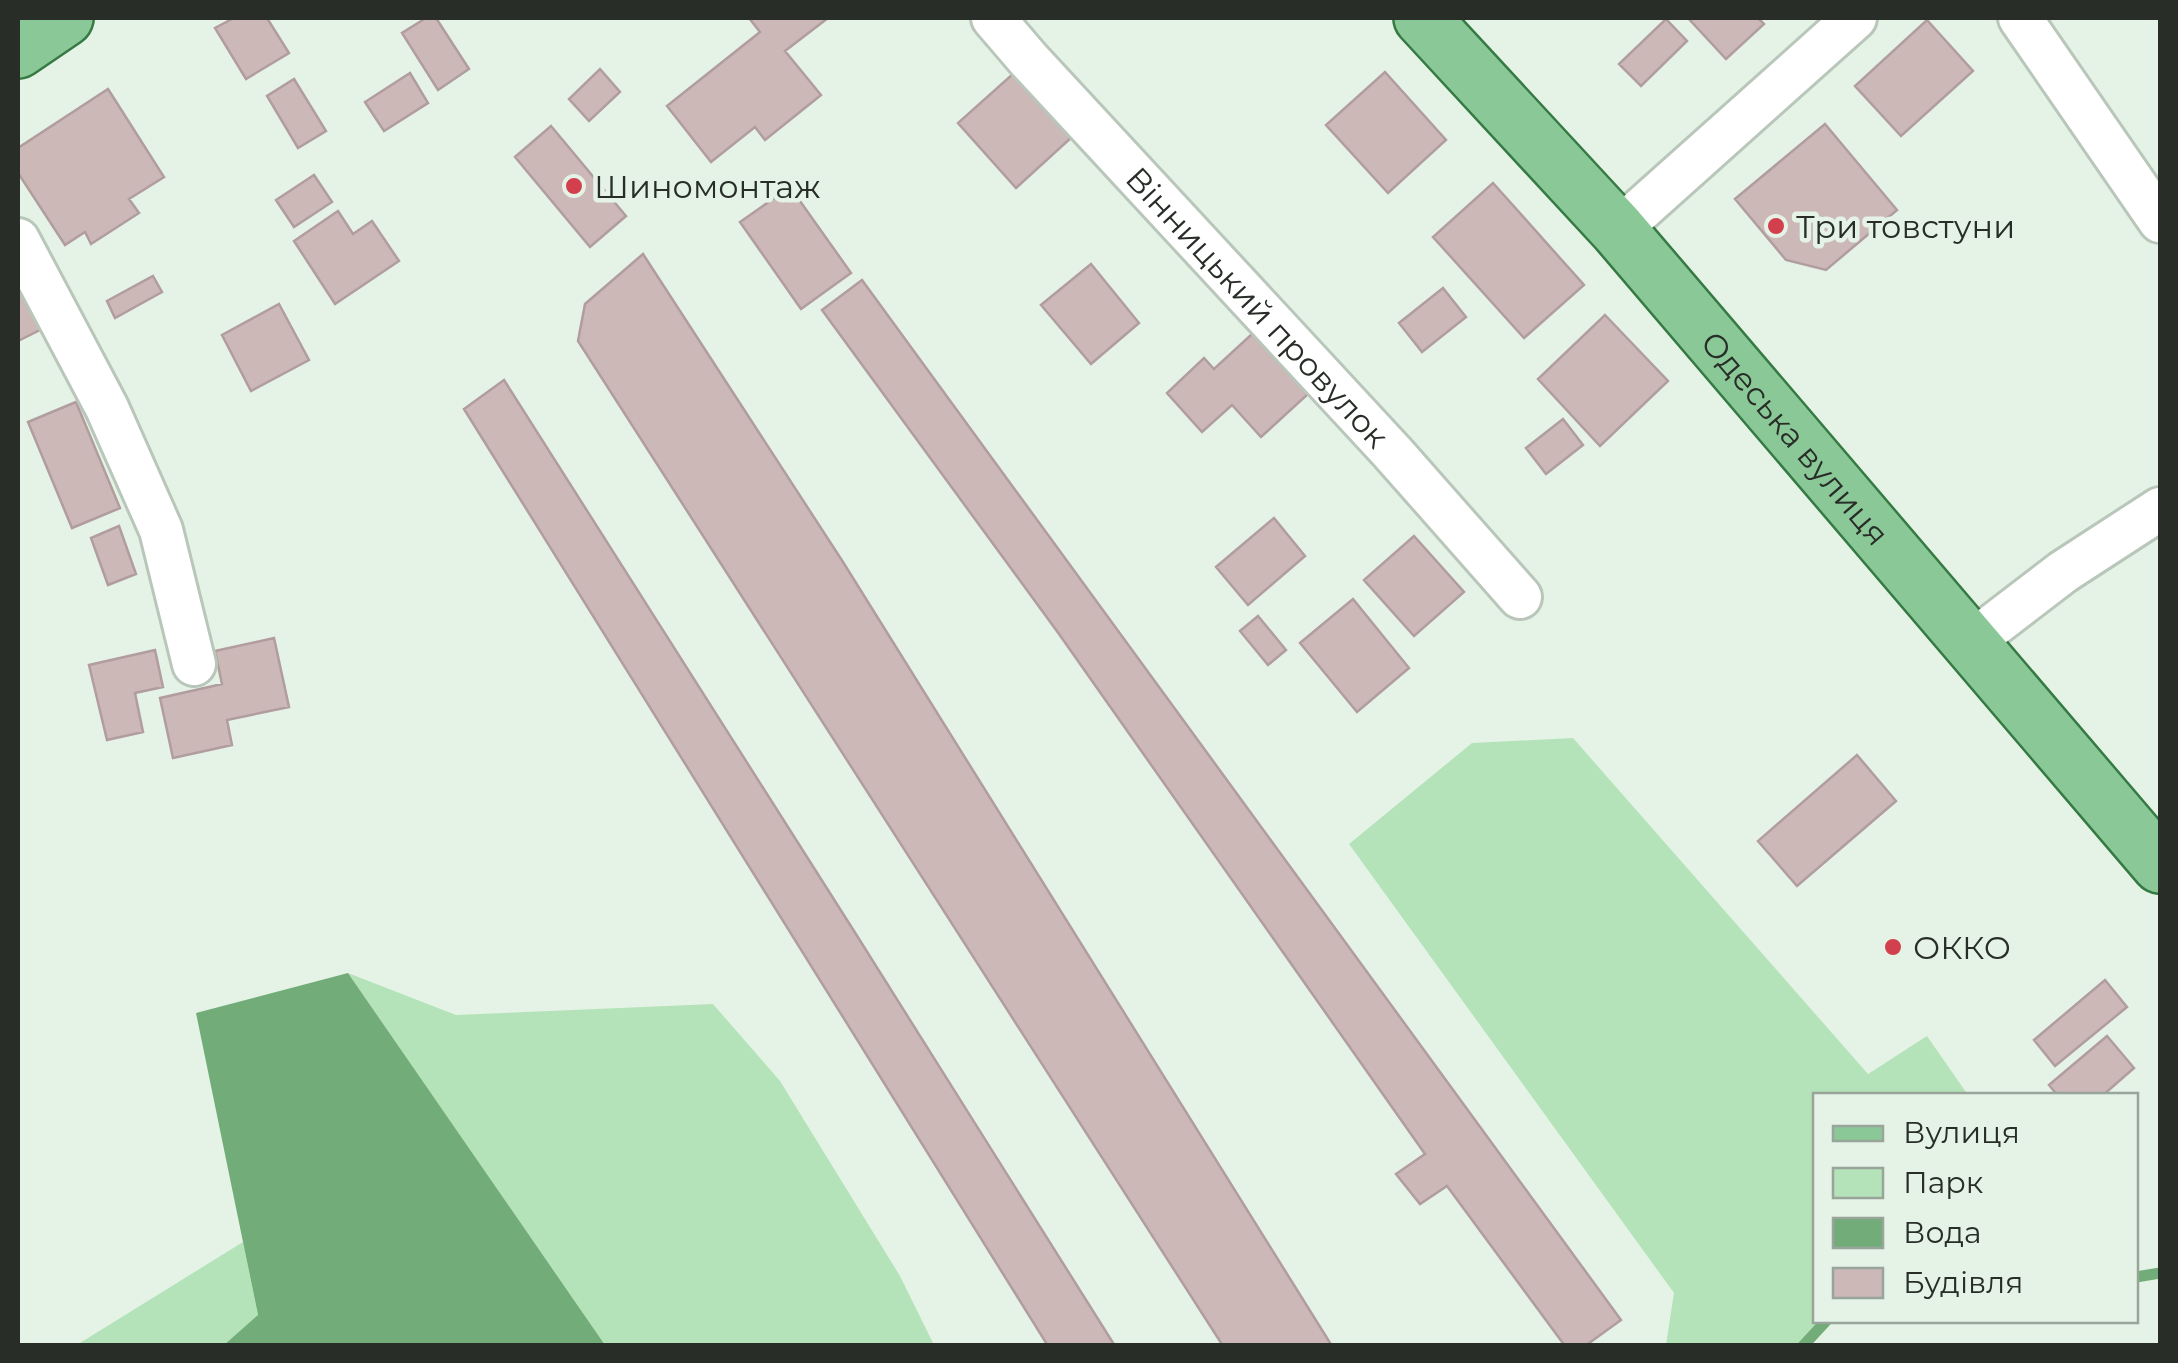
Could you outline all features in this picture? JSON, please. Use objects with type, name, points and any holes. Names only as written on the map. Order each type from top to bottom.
[{"type":"main road","points":[[18,50],[66,18]]},
{"type":"main road","name":"Одеська вулиця","points":[[1422,18],[1618,230],[2160,865]]},
{"type":"street","name":"Вінницький провулок","points":[[994,18],[1520,597]]},
{"type":"street","points":[[1618,230],[1855,18]]},
{"type":"street","points":[[2020,18],[2160,220]]},
{"type":"street","points":[[18,240],[107,408],[161,530],[194,664]]},
{"type":"street","points":[[1968,644],[2074,564],[2160,509]]},
{"type":"green space","points":[[1573,738],[1868,1074],[1927,1036],[1967,1093],[1813,1093],[1813,1323],[1825,1323],[1803,1345],[1666,1345],[1674,1293],[1349,844],[1472,743]]},
{"type":"green space","points":[[348,973],[456,1015],[713,1004],[780,1081],[900,1276],[934,1345],[605,1345]]},
{"type":"green space","points":[[243,1242],[258,1316],[224,1345],[75,1346]]},
{"type":"water","points":[[348,973],[605,1345],[224,1345],[258,1315],[196,1013]]},
{"type":"building","points":[[234,18],[267,18],[289,53],[246,79],[215,28]]},
{"type":"building","points":[[426,18],[436,18],[469,69],[438,90],[402,33]]},
{"type":"building","points":[[749,18],[828,18],[785,51],[821,95],[765,140],[755,127],[711,162],[667,106],[760,32]]},
{"type":"building","points":[[1688,18],[1758,18],[1764,24],[1726,59]]},
{"type":"building","points":[[1666,19],[1687,41],[1641,86],[1619,64]]},
{"type":"building","points":[[1927,20],[1973,71],[1901,136],[1855,86]]},
{"type":"building","points":[[600,69],[620,92],[589,121],[569,99]]},
{"type":"building","points":[[1385,72],[1446,140],[1388,193],[1326,125]]},
{"type":"building","points":[[410,73],[428,103],[384,131],[365,102]]},
{"type":"building","points":[[1014,73],[1072,137],[1016,188],[958,123]]},
{"type":"building","points":[[294,79],[326,131],[298,148],[267,96]]},
{"type":"building","points":[[108,89],[164,177],[129,199],[139,213],[91,244],[85,232],[65,245],[18,173],[18,148]]},
{"type":"building","points":[[1825,124],[1897,210],[1826,270],[1786,260],[1735,199]]},
{"type":"building","points":[[551,126],[626,216],[590,247],[515,157]]},
{"type":"building","points":[[314,175],[332,202],[294,227],[276,200]]},
{"type":"building","points":[[1493,183],[1584,285],[1524,338],[1433,237]]},
{"type":"building","points":[[790,187],[851,273],[801,309],[740,222]]},
{"type":"building","points":[[338,211],[353,234],[372,221],[399,261],[335,304],[294,241]]},
{"type":"building","points":[[643,254],[843,562],[1332,1346],[1223,1346],[578,341],[585,304]]},
{"type":"building","points":[[1091,264],[1139,323],[1091,364],[1041,305]]},
{"type":"building","points":[[153,276],[162,292],[115,318],[107,301]]},
{"type":"building","points":[[18,278],[42,329],[18,341]]},
{"type":"building","points":[[862,280],[1621,1320],[1585,1346],[1565,1346],[1447,1186],[1420,1204],[1396,1174],[1425,1154],[1059,634],[822,310]]},
{"type":"building","points":[[1443,288],[1466,317],[1422,352],[1399,323]]},
{"type":"building","points":[[279,304],[309,360],[251,391],[222,335]]},
{"type":"building","points":[[1605,315],[1668,381],[1600,446],[1538,379]]},
{"type":"building","points":[[1252,334],[1308,394],[1261,437],[1232,405],[1202,432],[1167,393],[1204,358],[1214,369]]},
{"type":"building","points":[[504,380],[1115,1346],[1048,1346],[464,409]]},
{"type":"building","points":[[76,402],[120,508],[72,528],[28,422]]},
{"type":"building","points":[[1563,419],[1583,445],[1546,474],[1526,448]]},
{"type":"building","points":[[1274,518],[1305,556],[1248,605],[1216,567]]},
{"type":"building","points":[[119,526],[136,574],[108,585],[91,538]]},
{"type":"building","points":[[1414,536],[1464,592],[1414,636],[1364,580]]},
{"type":"building","points":[[1353,599],[1409,668],[1357,712],[1300,643]]},
{"type":"building","points":[[1258,616],[1286,650],[1268,665],[1240,631]]},
{"type":"building","points":[[274,638],[289,707],[227,720],[232,745],[173,758],[160,698],[222,684],[215,651]]},
{"type":"building","points":[[155,650],[163,687],[135,693],[143,732],[107,740],[89,665]]},
{"type":"building","points":[[1857,755],[1896,801],[1797,886],[1758,841]]},
{"type":"building","points":[[2105,980],[2127,1007],[2055,1066],[2034,1040]]},
{"type":"building","points":[[2107,1036],[2134,1068],[2105,1093],[2056,1093],[2049,1085]]},
{"type":"waterway","points":[[2138,1277],[2160,1273]]},
{"type":"waterway","points":[[1803,1346],[1824,1323]]},
{"type":"place","name":"Шиномонтаж","points":[[574,186]]},
{"type":"place","name":"Три товстуни","points":[[1776,226]]},
{"type":"place","name":"ОККО","points":[[1893,947]]}]
